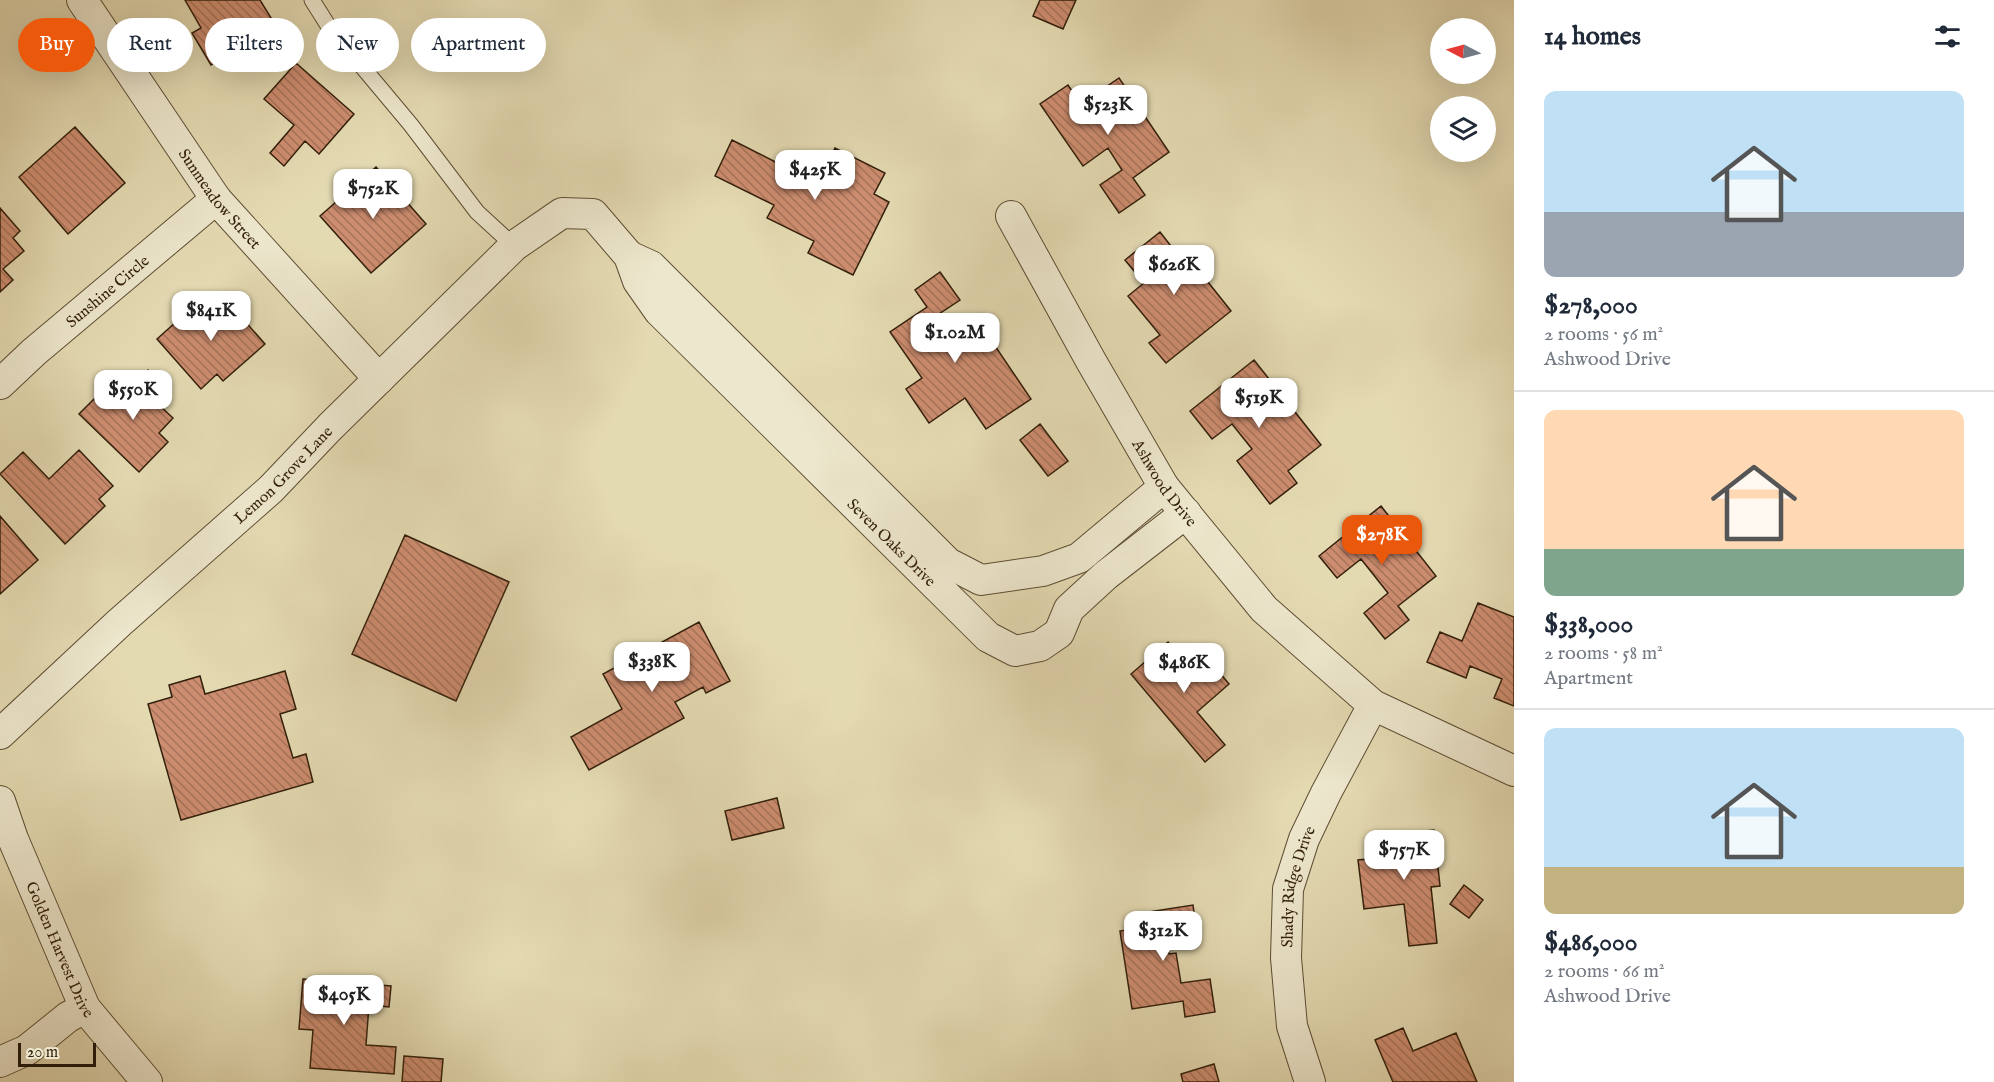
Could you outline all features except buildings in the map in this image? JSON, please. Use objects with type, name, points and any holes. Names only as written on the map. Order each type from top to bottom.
[{"type":"street","name":"Sunmeadow Street","points":[[82,0],[216,199],[379,379]]},
{"type":"street","name":"Sunshine Circle","points":[[0,384],[34,352],[216,199]]},
{"type":"street","name":"Lemon Grove Lane","points":[[0,734],[119,623],[271,489],[514,246],[562,213]]},
{"type":"street","name":"Seven Oaks Drive","points":[[562,213],[593,214],[629,256],[638,281],[659,310],[988,637],[1015,651],[1040,646],[1059,633],[1069,609],[1106,575],[1186,513]]},
{"type":"street","name":"Ashwood Drive","points":[[1011,216],[1164,487],[1264,609],[1373,705],[1514,771]]},
{"type":"street","name":"Seven Oaks Drive","points":[[629,256],[651,266],[948,563],[981,580],[1043,571],[1079,558],[1164,487]]},
{"type":"street","name":"Shady Ridge Drive","points":[[1311,1082],[1292,1026],[1286,958],[1288,889],[1304,839],[1373,705]]},
{"type":"street","name":"Golden Harvest Drive","points":[[0,801],[13,838],[85,1008],[147,1082]]},
{"type":"street","points":[[0,1062],[27,1050],[68,1017],[85,1008]]},
{"type":"lane","points":[[312,0],[329,27],[411,125],[477,212],[514,246]]}]
